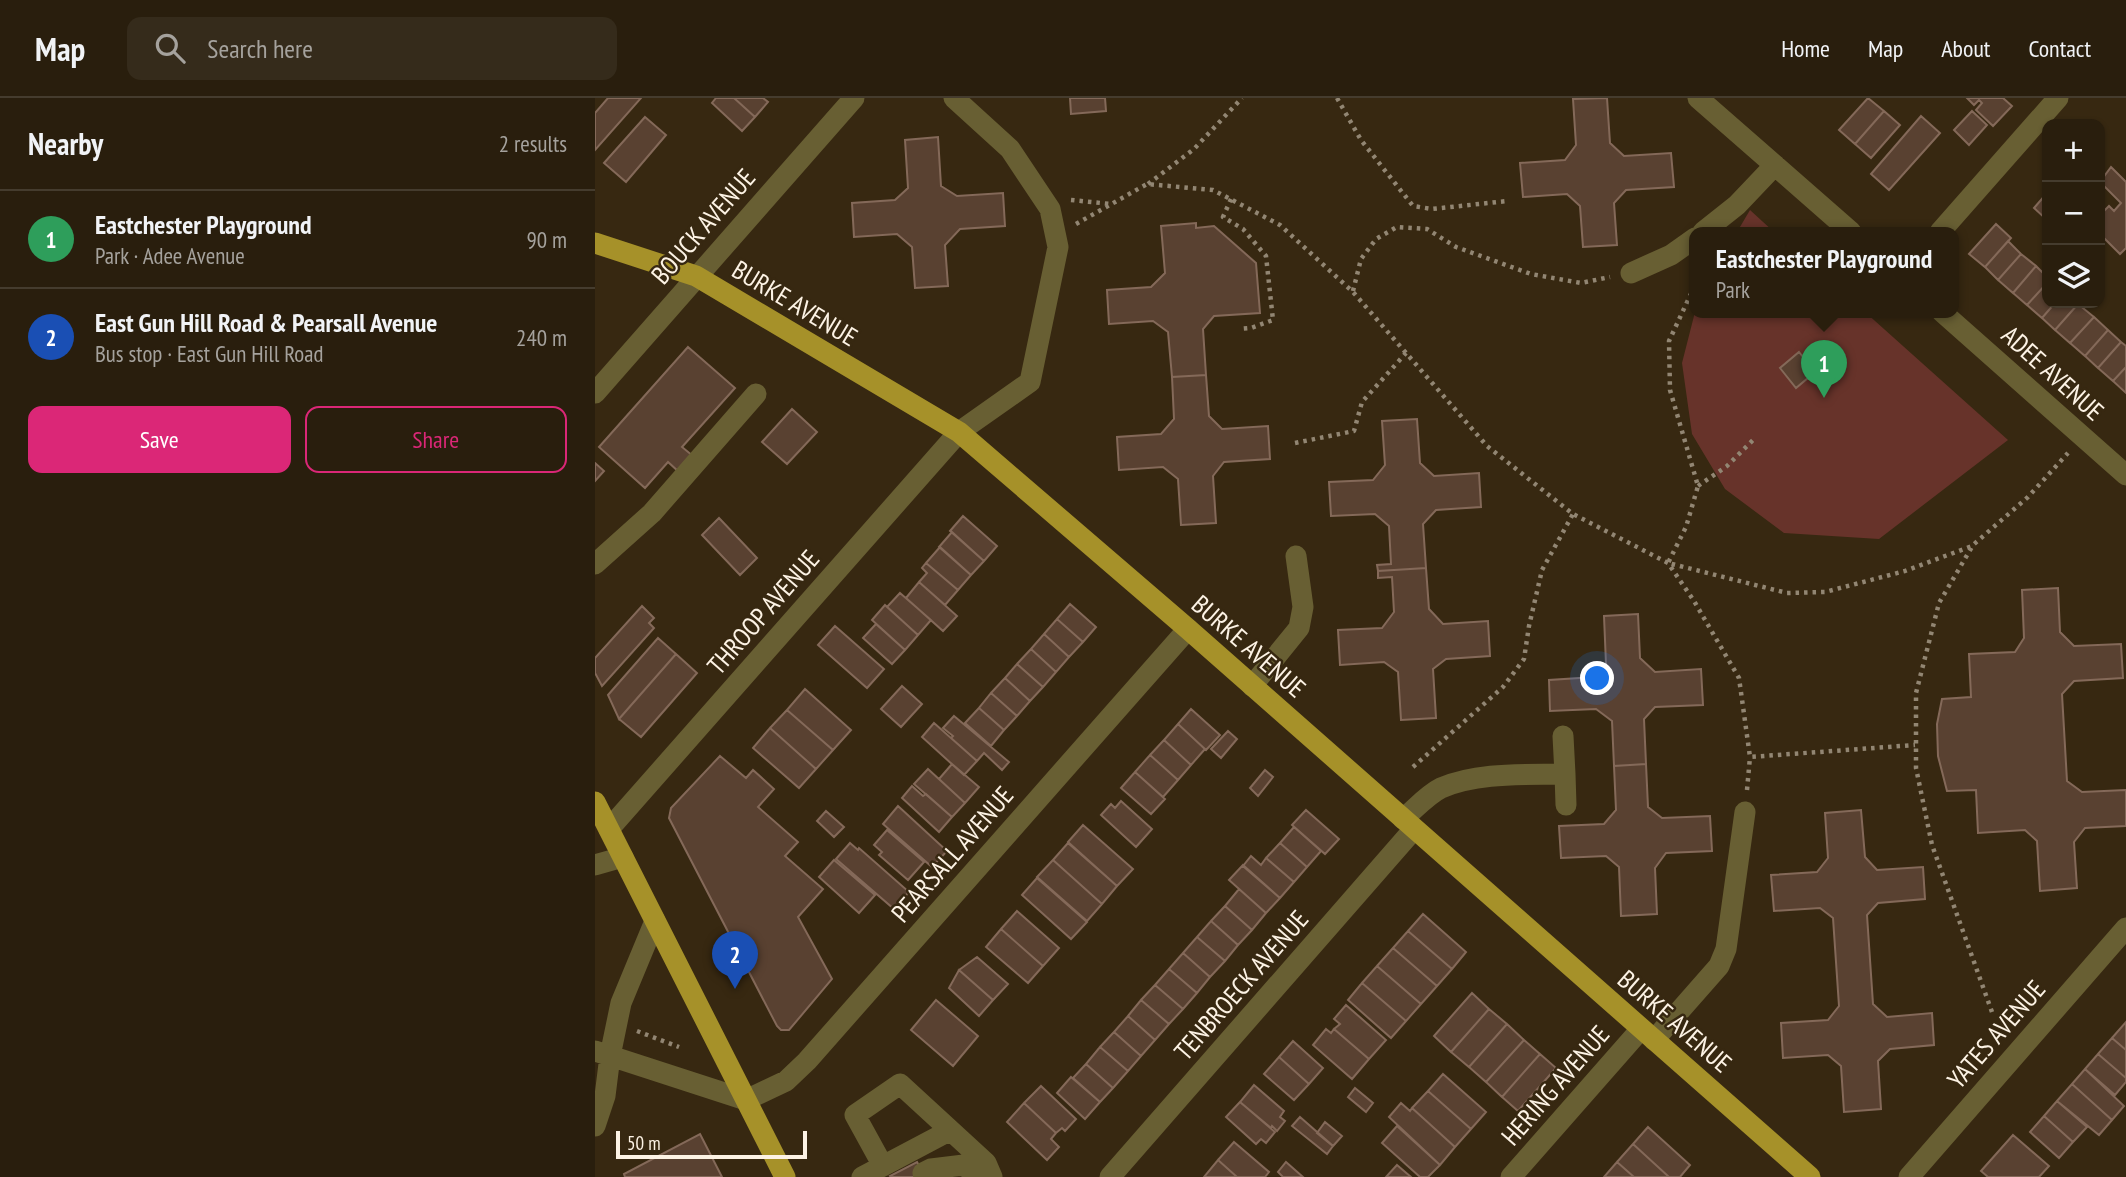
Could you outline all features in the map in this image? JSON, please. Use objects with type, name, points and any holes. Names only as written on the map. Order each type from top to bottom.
[{"type":"main road","name":"BURKE AVENUE","points":[[595,243],[696,276],[959,432],[1252,685],[1810,1177]]},
{"type":"main road","points":[[595,802],[785,1177]]},
{"type":"street","name":"BOUCK AVENUE","points":[[595,393],[854,98]]},
{"type":"street","points":[[954,98],[1010,149],[1050,209],[1056,236]]},
{"type":"street","points":[[1698,98],[1845,227]]},
{"type":"street","points":[[1944,227],[2058,98]]},
{"type":"street","points":[[1709,227],[1737,205],[1775,165]]},
{"type":"street","name":"THROOP AVENUE","points":[[609,830],[959,432],[1030,382],[1058,247],[1056,236]]},
{"type":"street","points":[[1631,273],[1671,255],[1689,242]]},
{"type":"street","name":"ADEE AVENUE","points":[[1949,318],[2126,475]]},
{"type":"street","points":[[595,564],[652,513],[756,394]]},
{"type":"street","points":[[1252,685],[1299,628],[1303,607],[1296,556]]},
{"type":"street","name":"PEARSALL AVENUE","points":[[746,1100],[786,1081],[807,1061],[1188,629]]},
{"type":"street","points":[[1563,736],[1566,805]]},
{"type":"street","name":"TENBROECK AVENUE","points":[[1110,1177],[1439,789],[1465,780],[1511,775],[1565,774]]},
{"type":"street","name":"HERING AVENUE","points":[[1511,1177],[1647,1035],[1719,966],[1726,949],[1745,812]]},
{"type":"street","points":[[595,865],[623,857]]},
{"type":"street","points":[[595,1126],[605,1096],[602,1054],[655,921]]},
{"type":"street","name":"YATES AVENUE","points":[[1909,1177],[2126,928]]},
{"type":"street","points":[[602,1054],[746,1100]]},
{"type":"street","points":[[883,1166],[855,1115],[899,1084],[986,1163],[992,1177]]},
{"type":"street","points":[[862,1177],[949,1131]]},
{"type":"street","points":[[923,1173],[931,1169],[964,1165],[978,1177]]},
{"type":"path","points":[[1056,236],[1147,184],[1194,149],[1242,98]]},
{"type":"path","points":[[1337,98],[1361,140],[1413,206],[1432,209],[1507,201]]},
{"type":"path","points":[[1147,184],[1213,190],[1280,225],[1353,292],[1487,446],[1573,514],[1668,563],[1787,593],[1825,592],[1905,571],[1973,545]]},
{"type":"path","points":[[1042,197],[1112,204]]},
{"type":"path","points":[[1231,199],[1223,217],[1243,229],[1266,256],[1273,320],[1251,328],[1239,329]]},
{"type":"path","points":[[1353,292],[1361,259],[1376,239],[1397,227],[1427,229],[1456,247],[1531,274],[1581,283],[1631,273]]},
{"type":"path","points":[[1668,563],[1686,527],[1698,486],[1670,390],[1669,341],[1689,298]]},
{"type":"path","points":[[1296,443],[1354,431],[1362,402],[1406,353]]},
{"type":"path","points":[[1992,1012],[1932,845],[1916,768],[1916,693],[1938,604],[1973,545],[2028,497],[2083,437]]},
{"type":"path","points":[[1698,486],[1727,467],[1754,439]]},
{"type":"path","points":[[1413,766],[1503,687],[1524,659],[1542,570],[1573,514]]},
{"type":"path","points":[[1668,563],[1694,601],[1739,678],[1750,757],[1745,812]]},
{"type":"path","points":[[1750,757],[1915,745]]},
{"type":"path","points":[[629,1028],[679,1046]]},
{"type":"path","points":[[668,1042],[670,1052]]},
{"type":"shaded area","points":[[1750,210],[1769,227],[1740,227]]},
{"type":"shaded area","points":[[1693,318],[1872,318],[2008,440],[1879,539],[1784,533],[1725,489],[1692,434],[1682,363]]},
{"type":"building","points":[[608,98],[641,98],[595,150],[595,113]]},
{"type":"building","points":[[716,98],[734,98],[755,117],[742,131],[712,103]]},
{"type":"building","points":[[734,98],[763,98],[768,102],[755,117]]},
{"type":"building","points":[[1070,98],[1105,98],[1106,111],[1071,114]]},
{"type":"building","points":[[1607,98],[1610,143],[1624,156],[1671,153],[1674,187],[1626,190],[1614,203],[1617,245],[1583,247],[1580,206],[1567,194],[1523,197],[1520,163],[1565,160],[1576,145],[1573,99]]},
{"type":"building","points":[[1868,98],[1884,111],[1855,144],[1839,130]]},
{"type":"building","points":[[1967,98],[2003,98],[2012,106],[1993,126],[1976,110],[1982,103],[1979,100],[1974,105]]},
{"type":"building","points":[[1884,111],[1900,125],[1871,158],[1855,144]]},
{"type":"building","points":[[1972,111],[1987,125],[1969,145],[1954,130]]},
{"type":"building","points":[[1921,116],[1940,133],[1889,190],[1871,174]]},
{"type":"building","points":[[645,117],[666,135],[626,182],[604,163]]},
{"type":"building","points":[[938,137],[941,186],[957,196],[1003,193],[1005,226],[960,229],[945,245],[948,286],[915,288],[912,247],[897,234],[854,237],[852,203],[895,200],[908,188],[905,140]]},
{"type":"building","points":[[2111,167],[2126,182],[2126,248],[2120,254],[2105,239],[2105,210],[2109,206],[2114,211],[2121,203],[2105,187],[2105,175]]},
{"type":"building","points":[[2042,199],[2042,215],[2034,208]]},
{"type":"building","points":[[1196,223],[1196,228],[1214,226],[1256,263],[1260,313],[1214,316],[1203,329],[1206,375],[1172,377],[1168,332],[1153,321],[1109,324],[1107,290],[1151,287],[1165,273],[1161,226]]},
{"type":"building","points":[[1996,224],[2011,238],[1985,267],[1969,254]]},
{"type":"building","points":[[2008,241],[2021,254],[1998,280],[1985,267]]},
{"type":"building","points":[[2021,254],[2036,266],[2013,293],[1998,280]]},
{"type":"building","points":[[2036,266],[2042,272],[2042,288],[2027,305],[2013,293]]},
{"type":"building","points":[[2042,288],[2042,308],[2051,308],[2042,318],[2027,305]]},
{"type":"building","points":[[2051,308],[2074,308],[2055,330],[2042,318]]},
{"type":"building","points":[[2074,308],[2083,308],[2094,317],[2070,343],[2055,330]]},
{"type":"building","points":[[2094,317],[2108,330],[2085,356],[2070,343]]},
{"type":"building","points":[[2108,330],[2121,342],[2098,368],[2085,356]]},
{"type":"building","points":[[2121,342],[2126,346],[2126,367],[2113,381],[2098,368]]},
{"type":"building","points":[[688,347],[735,388],[682,447],[693,456],[679,472],[668,462],[645,488],[599,447]]},
{"type":"building","points":[[1799,352],[1815,372],[1796,388],[1780,368]]},
{"type":"building","points":[[2126,367],[2126,393],[2113,381]]},
{"type":"building","points":[[1206,375],[1209,416],[1222,429],[1268,426],[1270,459],[1224,462],[1213,476],[1216,523],[1181,525],[1178,479],[1163,467],[1119,470],[1117,437],[1161,434],[1174,419],[1172,377]]},
{"type":"building","points":[[792,409],[817,432],[787,464],[762,442]]},
{"type":"building","points":[[1417,419],[1420,463],[1434,476],[1479,473],[1481,507],[1436,510],[1423,524],[1426,568],[1378,571],[1377,565],[1391,564],[1389,526],[1375,514],[1331,516],[1329,482],[1373,480],[1385,465],[1382,421]]},
{"type":"building","points":[[595,463],[604,471],[595,481]]},
{"type":"building","points":[[963,516],[997,546],[984,561],[950,531]]},
{"type":"building","points":[[719,518],[757,558],[740,575],[702,535]]},
{"type":"building","points":[[952,532],[984,561],[971,575],[939,547]]},
{"type":"building","points":[[940,547],[971,575],[958,590],[926,563]]},
{"type":"building","points":[[926,563],[958,590],[945,605],[919,582],[927,573],[922,568]]},
{"type":"building","points":[[1426,568],[1429,609],[1443,624],[1488,621],[1490,656],[1446,659],[1433,669],[1436,718],[1401,720],[1398,672],[1384,662],[1340,665],[1338,630],[1382,628],[1394,612],[1392,577],[1378,578],[1378,571]]},
{"type":"building","points":[[919,582],[957,616],[943,631],[906,598]]},
{"type":"building","points":[[2058,588],[2060,632],[2074,646],[2121,644],[2123,678],[2074,681],[2062,694],[2067,781],[2082,792],[2126,790],[2126,826],[2085,828],[2074,842],[2077,888],[2040,891],[2037,841],[2025,830],[1978,833],[1976,790],[1947,791],[1938,756],[1937,724],[1942,699],[1971,697],[1969,654],[2015,652],[2024,638],[2022,590]]},
{"type":"building","points":[[900,593],[931,620],[918,635],[887,607]]},
{"type":"building","points":[[1070,604],[1096,627],[1083,642],[1057,619]]},
{"type":"building","points":[[885,605],[918,635],[905,650],[872,620]]},
{"type":"building","points":[[642,606],[654,618],[649,623],[654,628],[602,686],[595,673],[595,658]]},
{"type":"building","points":[[1638,614],[1640,658],[1655,672],[1701,669],[1703,705],[1655,707],[1644,719],[1646,764],[1614,766],[1612,721],[1596,709],[1550,711],[1549,680],[1595,677],[1606,664],[1604,616]]},
{"type":"building","points":[[1057,619],[1083,642],[1069,657],[1044,634]]},
{"type":"building","points":[[876,624],[905,650],[892,664],[863,638]]},
{"type":"building","points":[[835,626],[884,669],[867,688],[818,645]]},
{"type":"building","points":[[1044,634],[1069,657],[1056,672],[1031,649]]},
{"type":"building","points":[[658,638],[676,654],[619,719],[608,695]]},
{"type":"building","points":[[1031,649],[1056,672],[1043,687],[1017,664]]},
{"type":"building","points":[[676,654],[697,673],[641,737],[619,719]]},
{"type":"building","points":[[1017,664],[1043,687],[1030,701],[1005,678]]},
{"type":"building","points":[[1005,678],[1030,701],[1017,716],[991,693]]},
{"type":"building","points":[[902,686],[922,704],[901,727],[881,709]]},
{"type":"building","points":[[805,689],[851,730],[833,750],[787,710]]},
{"type":"building","points":[[991,693],[1017,716],[1004,730],[979,708]]},
{"type":"building","points":[[979,708],[1004,730],[991,746],[965,723]]},
{"type":"building","points":[[1191,709],[1220,735],[1206,750],[1178,724]]},
{"type":"building","points":[[787,710],[833,750],[816,769],[770,728]]},
{"type":"building","points":[[954,716],[1009,762],[1002,770],[984,753],[977,761],[951,738],[953,736],[943,728]]},
{"type":"building","points":[[934,723],[977,761],[964,775],[922,737]]},
{"type":"building","points":[[1178,724],[1205,749],[1191,765],[1164,740]]},
{"type":"building","points":[[770,728],[816,769],[799,788],[753,748]]},
{"type":"building","points":[[1228,731],[1237,739],[1221,758],[1211,749]]},
{"type":"building","points":[[1164,740],[1191,765],[1178,780],[1150,755]]},
{"type":"building","points":[[1150,755],[1178,780],[1163,797],[1135,772]]},
{"type":"building","points":[[720,756],[746,778],[753,770],[774,789],[758,807],[798,842],[785,856],[823,889],[798,917],[832,979],[789,1030],[781,1030],[777,1026],[669,818],[671,808]]},
{"type":"building","points":[[952,764],[979,787],[965,803],[939,779]]},
{"type":"building","points":[[1646,764],[1648,807],[1662,818],[1710,816],[1712,851],[1666,853],[1655,868],[1657,914],[1621,916],[1619,867],[1606,856],[1561,858],[1559,826],[1604,824],[1616,810],[1614,766]]},
{"type":"building","points":[[928,769],[965,803],[952,817],[914,784]]},
{"type":"building","points":[[1265,770],[1273,777],[1258,796],[1250,788]]},
{"type":"building","points":[[1135,772],[1165,799],[1151,814],[1121,788]]},
{"type":"building","points":[[912,786],[923,796],[926,794],[952,817],[939,832],[902,798]]},
{"type":"building","points":[[1121,801],[1152,829],[1136,847],[1101,815],[1111,804],[1115,808]]},
{"type":"building","points":[[898,806],[947,851],[932,867],[883,824]]},
{"type":"building","points":[[1306,810],[1339,839],[1325,854],[1292,825]]},
{"type":"building","points":[[1861,810],[1865,857],[1877,870],[1923,867],[1925,899],[1878,903],[1867,915],[1873,1004],[1887,1017],[1932,1013],[1934,1045],[1890,1049],[1878,1061],[1881,1109],[1844,1112],[1841,1066],[1828,1055],[1783,1058],[1781,1023],[1828,1020],[1839,1006],[1833,918],[1820,908],[1774,911],[1771,875],[1817,872],[1828,858],[1825,813]]},
{"type":"building","points":[[826,811],[844,827],[834,837],[817,821]]},
{"type":"building","points":[[1083,825],[1133,869],[1117,886],[1068,842]]},
{"type":"building","points":[[1294,827],[1321,851],[1307,867],[1280,843]]},
{"type":"building","points":[[887,830],[924,862],[908,880],[879,855],[882,852],[874,845]]},
{"type":"building","points":[[850,843],[909,892],[894,909],[836,859]]},
{"type":"building","points":[[1068,843],[1117,886],[1102,904],[1053,860]]},
{"type":"building","points":[[1280,843],[1307,867],[1294,882],[1266,858]]},
{"type":"building","points":[[1251,856],[1261,865],[1266,858],[1294,882],[1280,898],[1243,866]]},
{"type":"building","points":[[834,860],[875,895],[859,913],[819,877]]},
{"type":"building","points":[[1053,860],[1102,904],[1087,921],[1037,877]]},
{"type":"building","points":[[1243,865],[1280,898],[1266,913],[1229,880]]},
{"type":"building","points":[[1037,878],[1087,922],[1071,939],[1022,895]]},
{"type":"building","points":[[1239,889],[1266,913],[1252,930],[1225,906]]},
{"type":"building","points":[[1225,906],[1252,930],[1238,945],[1211,921]]},
{"type":"building","points":[[1017,911],[1059,948],[1043,966],[1001,929]]},
{"type":"building","points":[[1423,914],[1466,952],[1452,969],[1408,931]]},
{"type":"building","points":[[1211,921],[1238,945],[1225,961],[1197,937]]},
{"type":"building","points":[[1001,929],[1043,966],[1028,983],[986,947]]},
{"type":"building","points":[[1408,931],[1452,969],[1437,986],[1393,948]]},
{"type":"building","points":[[1197,937],[1225,961],[1210,977],[1183,953]]},
{"type":"building","points":[[1393,948],[1437,986],[1421,1004],[1377,966]]},
{"type":"building","points":[[1183,953],[1210,977],[1197,993],[1169,969]]},
{"type":"building","points":[[977,957],[1008,984],[993,1000],[959,970]]},
{"type":"building","points":[[1377,966],[1421,1004],[1406,1021],[1362,983]]},
{"type":"building","points":[[1169,969],[1197,993],[1183,1009],[1155,985]]},
{"type":"building","points":[[959,970],[993,1000],[979,1016],[949,988]]},
{"type":"building","points":[[1362,983],[1406,1021],[1391,1038],[1348,1000]]},
{"type":"building","points":[[1155,985],[1183,1009],[1169,1024],[1141,1000]]},
{"type":"building","points":[[1472,993],[1489,1009],[1451,1052],[1434,1036]]},
{"type":"building","points":[[936,1000],[978,1036],[953,1066],[911,1030]]},
{"type":"building","points":[[1141,1000],[1169,1024],[1155,1040],[1128,1016]]},
{"type":"building","points":[[1346,1005],[1386,1040],[1369,1059],[1334,1029],[1340,1024],[1334,1019]]},
{"type":"building","points":[[1489,1009],[1507,1024],[1469,1067],[1451,1052]]},
{"type":"building","points":[[1128,1016],[1155,1040],[1141,1056],[1114,1032]]},
{"type":"building","points":[[2126,1022],[2126,1050],[2112,1038]]},
{"type":"building","points":[[1507,1024],[1524,1040],[1486,1082],[1469,1067]]},
{"type":"building","points":[[1326,1029],[1331,1033],[1334,1029],[1369,1059],[1352,1079],[1313,1045]]},
{"type":"building","points":[[1114,1032],[1141,1056],[1128,1071],[1100,1047]]},
{"type":"building","points":[[2112,1038],[2126,1050],[2126,1078],[2098,1054]]},
{"type":"building","points":[[1524,1040],[1540,1054],[1502,1097],[1486,1082]]},
{"type":"building","points":[[1293,1041],[1323,1068],[1309,1084],[1279,1057]]},
{"type":"building","points":[[1100,1047],[1128,1071],[1113,1088],[1086,1064]]},
{"type":"building","points":[[1540,1054],[1556,1068],[1518,1111],[1502,1097]]},
{"type":"building","points":[[2098,1054],[2126,1078],[2126,1082],[2115,1095],[2085,1069]]},
{"type":"building","points":[[1279,1057],[1309,1084],[1294,1100],[1264,1074]]},
{"type":"building","points":[[1086,1064],[1113,1088],[1100,1102],[1073,1078]]},
{"type":"building","points":[[2085,1069],[2124,1106],[2112,1120],[2072,1084]]},
{"type":"building","points":[[1443,1074],[1486,1112],[1471,1129],[1428,1091]]},
{"type":"building","points":[[1071,1077],[1100,1102],[1085,1119],[1057,1093]]},
{"type":"building","points":[[2072,1084],[2112,1120],[2099,1135],[2057,1101]]},
{"type":"building","points":[[1254,1085],[1284,1111],[1280,1117],[1285,1121],[1277,1131],[1240,1102]]},
{"type":"building","points":[[1041,1086],[1076,1119],[1065,1131],[1062,1128],[1056,1133],[1024,1103]]},
{"type":"building","points":[[1355,1088],[1373,1103],[1366,1112],[1348,1097]]},
{"type":"building","points":[[1428,1091],[1471,1129],[1455,1147],[1412,1108]]},
{"type":"building","points":[[2057,1101],[2087,1127],[2073,1142],[2044,1116]]},
{"type":"building","points":[[1240,1102],[1275,1132],[1266,1143],[1261,1139],[1256,1144],[1226,1117]]},
{"type":"building","points":[[1024,1103],[1056,1133],[1051,1139],[1059,1147],[1047,1160],[1007,1122]]},
{"type":"building","points":[[1401,1103],[1410,1111],[1412,1108],[1455,1147],[1440,1165],[1389,1117]]},
{"type":"building","points":[[2044,1116],[2073,1142],[2059,1158],[2030,1132]]},
{"type":"building","points":[[1300,1117],[1333,1146],[1327,1154],[1292,1126]]},
{"type":"building","points":[[1325,1122],[1342,1136],[1333,1146],[1317,1133]]},
{"type":"building","points":[[1397,1126],[1440,1165],[1428,1177],[1420,1177],[1382,1143]]},
{"type":"building","points":[[1648,1127],[1690,1165],[1680,1177],[1669,1177],[1633,1144]]},
{"type":"building","points":[[700,1134],[722,1177],[625,1177],[624,1174]]},
{"type":"building","points":[[2013,1135],[2049,1166],[2039,1177],[1988,1177],[1981,1171]]},
{"type":"building","points":[[1234,1142],[1269,1172],[1265,1177],[1237,1177],[1218,1160]]},
{"type":"building","points":[[1633,1144],[1669,1177],[1634,1177],[1617,1162]]},
{"type":"building","points":[[1218,1160],[1237,1177],[1204,1177]]},
{"type":"building","points":[[917,1162],[925,1177],[890,1176]]},
{"type":"building","points":[[1286,1162],[1303,1177],[1283,1177],[1278,1172]]},
{"type":"building","points":[[1617,1162],[1634,1177],[1604,1177]]},
{"type":"building","points":[[1397,1165],[1411,1177],[1386,1177]]},
{"type":"place","name":"Eastchester Playground","points":[[1824,398]]},
{"type":"place","name":"East Gun Hill Road & Pearsall Avenue","points":[[735,989]]}]
